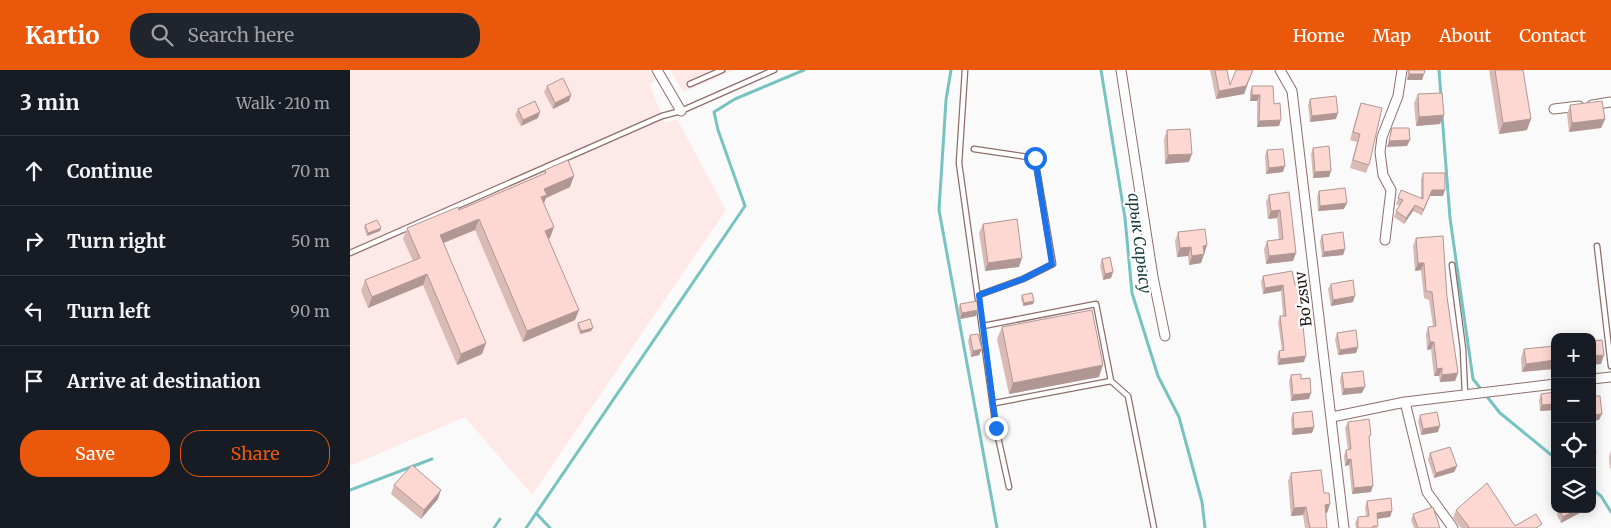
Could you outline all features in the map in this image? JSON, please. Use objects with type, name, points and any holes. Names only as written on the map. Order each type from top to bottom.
[{"type":"street","points":[[657,70],[681,111]]},
{"type":"street","points":[[1121,70],[1153,277],[1165,336]]},
{"type":"street","name":"Bo'zsuv","points":[[1280,70],[1292,91],[1344,528]]},
{"type":"street","points":[[1386,240],[1391,190],[1383,175],[1380,152],[1382,138],[1398,96],[1402,70]]},
{"type":"street","points":[[1554,109],[1611,102]]},
{"type":"street","points":[[1596,379],[1611,377]]},
{"type":"street","points":[[1332,417],[1405,402],[1551,384]]},
{"type":"street","points":[[1405,402],[1427,492],[1453,528]]},
{"type":"lane","points":[[690,84],[722,70]]},
{"type":"lane","points":[[350,254],[662,116],[681,111],[774,70]]},
{"type":"lane","points":[[965,70],[959,163],[979,295],[996,428],[1009,487]]},
{"type":"lane","points":[[974,149],[1035,158],[1052,264],[1023,279],[979,295]]},
{"type":"lane","points":[[1597,246],[1611,366]]},
{"type":"lane","points":[[1452,265],[1468,393]]},
{"type":"lane","points":[[983,326],[1096,304],[1111,381],[1128,396],[1154,528]]},
{"type":"lane","points":[[994,403],[1111,381]]},
{"type":"shaded area","points":[[350,70],[649,70],[655,80],[650,85],[665,123],[677,119],[726,210],[532,495],[465,417],[350,466]]},
{"type":"shaded area","points":[[670,70],[735,70],[683,92]]},
{"type":"building","points":[[1215,70],[1227,70],[1230,85],[1236,70],[1253,70],[1246,86],[1219,91]]},
{"type":"building","points":[[1409,70],[1425,70],[1424,74],[1409,74]]},
{"type":"building","points":[[1495,70],[1523,70],[1531,119],[1503,123]]},
{"type":"building","points":[[563,78],[571,95],[555,103],[547,86]]},
{"type":"building","points":[[1252,86],[1273,86],[1274,104],[1280,103],[1281,120],[1259,121],[1260,95],[1252,95]]},
{"type":"building","points":[[1442,93],[1444,115],[1419,117],[1418,94]]},
{"type":"building","points":[[1336,96],[1338,113],[1312,116],[1310,99]]},
{"type":"building","points":[[535,101],[540,112],[523,120],[518,109]]},
{"type":"building","points":[[1602,101],[1605,119],[1572,123],[1570,105]]},
{"type":"building","points":[[1361,103],[1382,108],[1369,165],[1353,160],[1360,134],[1353,132]]},
{"type":"building","points":[[1392,128],[1409,128],[1410,140],[1389,141]]},
{"type":"building","points":[[1190,129],[1192,154],[1168,155],[1167,130]]},
{"type":"building","points":[[1329,146],[1331,171],[1315,172],[1313,148]]},
{"type":"building","points":[[1283,149],[1285,166],[1269,168],[1267,150]]},
{"type":"building","points":[[568,160],[574,176],[544,189],[547,195],[541,197],[554,227],[545,231],[579,310],[527,331],[479,219],[440,235],[486,343],[461,354],[427,274],[372,297],[365,280],[420,258],[407,228],[458,207],[459,210],[546,173],[545,170]]},
{"type":"building","points":[[1423,173],[1445,173],[1445,190],[1432,190],[1423,211],[1423,209],[1415,205],[1406,218],[1396,211],[1403,200],[1398,198],[1401,190],[1423,199]]},
{"type":"building","points":[[1345,188],[1347,203],[1320,206],[1319,191]]},
{"type":"building","points":[[1289,192],[1296,253],[1269,256],[1267,241],[1283,239],[1280,210],[1271,211],[1269,195]]},
{"type":"building","points":[[1017,219],[1022,258],[988,263],[983,224]]},
{"type":"building","points":[[377,220],[381,228],[368,233],[365,225]]},
{"type":"building","points":[[1205,229],[1207,245],[1203,246],[1204,254],[1192,256],[1191,247],[1180,248],[1178,232]]},
{"type":"building","points":[[1343,232],[1345,249],[1324,252],[1322,235]]},
{"type":"building","points":[[1443,236],[1447,297],[1458,373],[1442,375],[1442,368],[1437,369],[1434,342],[1430,342],[1428,327],[1436,326],[1432,292],[1426,291],[1424,263],[1418,263],[1416,238]]},
{"type":"building","points":[[1110,257],[1113,272],[1105,274],[1102,259]]},
{"type":"building","points":[[1292,271],[1295,285],[1299,285],[1306,356],[1280,359],[1279,351],[1284,350],[1280,316],[1286,316],[1283,285],[1265,288],[1263,276]]},
{"type":"building","points":[[1353,280],[1355,296],[1333,300],[1331,284]]},
{"type":"building","points":[[1032,293],[1034,301],[1024,303],[1022,295]]},
{"type":"building","points":[[977,301],[978,310],[962,313],[960,304]]},
{"type":"building","points":[[1092,310],[1103,365],[1013,383],[1002,327]]},
{"type":"building","points":[[590,319],[593,328],[581,331],[578,323]]},
{"type":"building","points":[[1356,330],[1358,347],[1340,350],[1337,333]]},
{"type":"building","points":[[978,334],[982,349],[973,351],[970,335]]},
{"type":"building","points":[[1602,340],[1604,355],[1596,356],[1596,341]]},
{"type":"building","points":[[1551,346],[1551,361],[1526,364],[1524,349]]},
{"type":"building","points":[[1363,371],[1365,387],[1344,389],[1342,373]]},
{"type":"building","points":[[1301,374],[1301,379],[1310,378],[1311,393],[1293,395],[1291,375]]},
{"type":"building","points":[[1551,393],[1551,404],[1542,405],[1541,394]]},
{"type":"building","points":[[1596,396],[1600,396],[1602,414],[1596,415]]},
{"type":"building","points":[[1312,411],[1314,427],[1294,429],[1293,413]]},
{"type":"building","points":[[1437,412],[1440,426],[1423,429],[1420,415]]},
{"type":"building","points":[[1369,419],[1373,486],[1354,488],[1351,459],[1347,460],[1346,450],[1351,449],[1348,422]]},
{"type":"building","points":[[1450,447],[1457,466],[1436,473],[1430,453]]},
{"type":"building","points":[[412,465],[441,490],[424,510],[394,485]]},
{"type":"building","points":[[1321,470],[1324,493],[1329,493],[1330,504],[1325,505],[1327,528],[1310,528],[1306,507],[1294,508],[1291,473]]},
{"type":"building","points":[[1487,483],[1515,526],[1536,514],[1542,524],[1536,528],[1467,528],[1469,527],[1456,510]]},
{"type":"building","points":[[1391,498],[1392,511],[1377,513],[1378,526],[1358,528],[1358,517],[1369,516],[1367,501]]},
{"type":"building","points":[[1433,507],[1440,528],[1418,528],[1413,514]]},
{"type":"building","points":[[1561,513],[1570,513],[1563,517]]},
{"type":"waterway","points":[[526,528],[745,206],[718,130],[714,112],[735,99],[804,70]]},
{"type":"waterway","points":[[951,70],[946,100],[939,210],[997,528]]},
{"type":"waterway","name":"арык Сарысу","points":[[1101,70],[1125,218],[1132,293],[1158,376],[1179,417],[1202,502],[1205,528]]},
{"type":"waterway","points":[[1439,70],[1441,97]]},
{"type":"waterway","points":[[1442,115],[1450,218],[1473,379],[1500,413],[1551,455]]},
{"type":"waterway","points":[[350,490],[432,459]]},
{"type":"waterway","points":[[1596,492],[1601,496],[1611,512]]},
{"type":"waterway","points":[[536,513],[550,528]]},
{"type":"waterway","points":[[494,528],[500,519]]},
{"type":"route","points":[[996,428],[979,295],[1023,279],[1052,264],[1035,158]]}]
